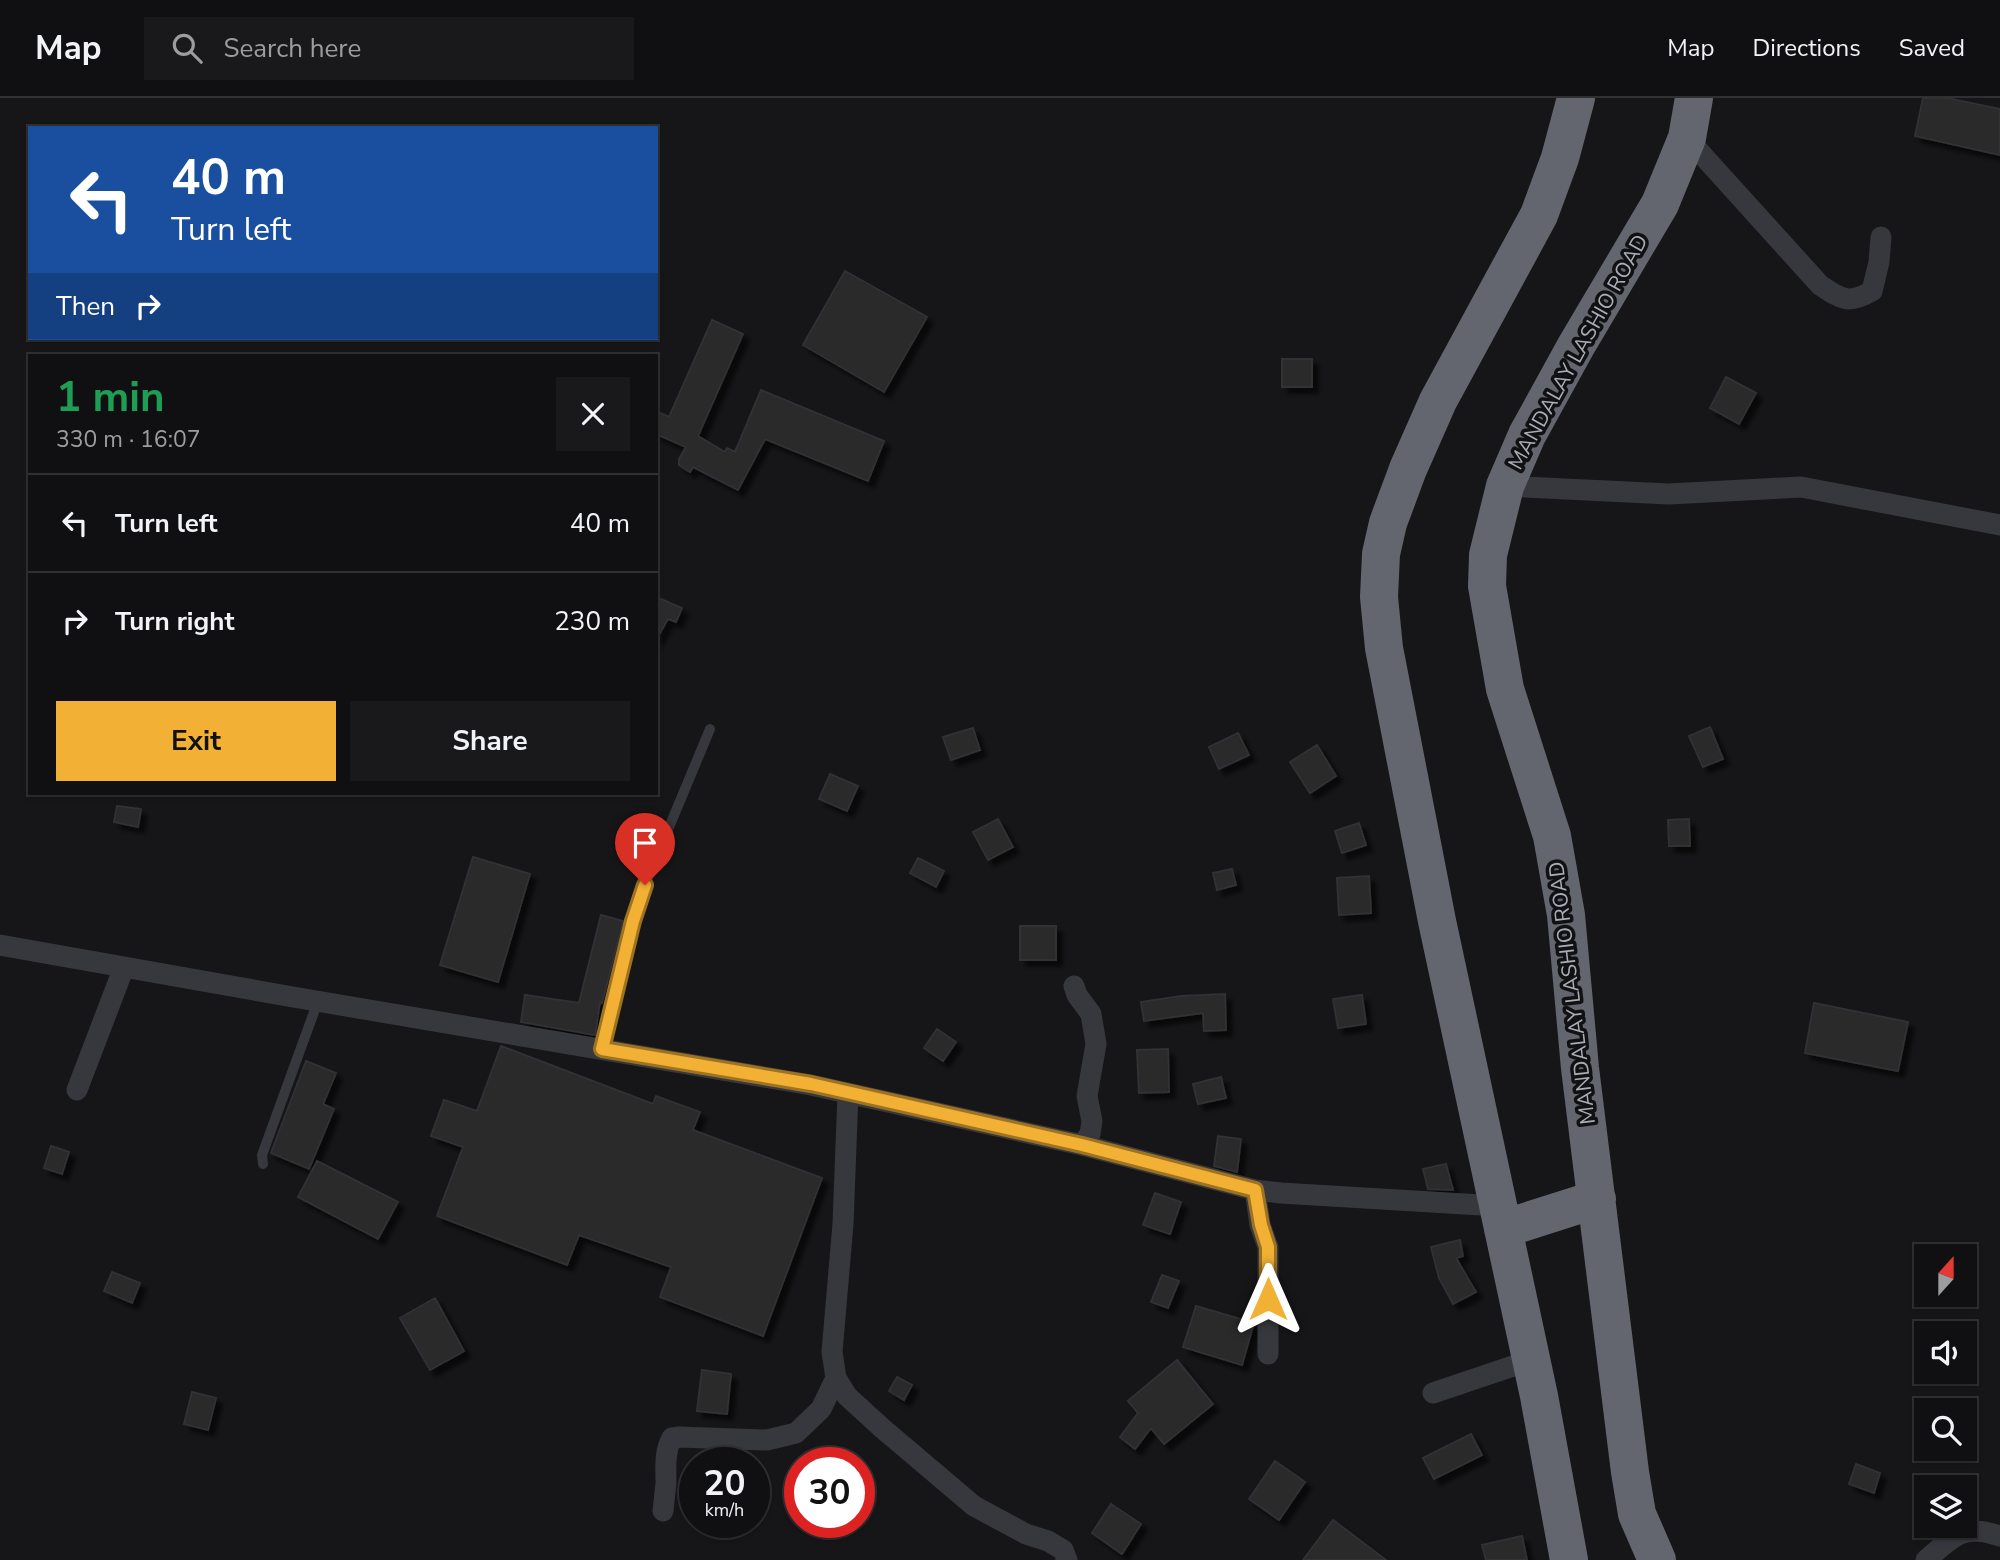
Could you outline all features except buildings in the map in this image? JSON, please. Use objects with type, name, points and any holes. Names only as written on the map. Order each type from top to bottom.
[{"type":"highway","points":[[1569,1560],[1531,1360],[1437,921],[1384,648],[1379,597],[1381,554],[1388,523],[1408,469],[1438,401],[1539,215],[1560,158],[1576,98]]},
{"type":"highway","name":"MANDALAY LASHIO ROAD","points":[[1657,1560],[1635,1503],[1580,1068],[1566,915],[1559,871],[1552,836],[1505,689],[1487,586],[1488,555],[1505,486],[1527,435],[1660,204],[1687,138],[1694,98]]},
{"type":"highway","points":[[1500,1218],[1597,1199]]},
{"type":"street","points":[[1687,138],[1820,285],[1841,298],[1857,300],[1872,291],[1879,262],[1881,237]]},
{"type":"street","points":[[1505,486],[1669,494],[1801,487],[2000,525]]},
{"type":"street","points":[[0,945],[318,1002],[811,1084],[1082,1145],[1255,1190],[1500,1218]]},
{"type":"street","points":[[77,1090],[124,967]]},
{"type":"street","points":[[1074,986],[1077,995],[1091,1014],[1097,1044],[1087,1096],[1092,1121],[1090,1134],[1082,1145]]},
{"type":"street","points":[[848,1093],[843,1224],[832,1352],[836,1378],[847,1396],[882,1429],[974,1506],[1026,1534],[1048,1541],[1063,1550],[1067,1560]]},
{"type":"street","points":[[1255,1190],[1268,1247],[1268,1354]]},
{"type":"street","points":[[1433,1393],[1531,1360]]},
{"type":"street","points":[[663,1511],[666,1459],[672,1438],[767,1440],[796,1433],[821,1409],[836,1378]]},
{"type":"street","points":[[1926,1560],[1950,1539],[1969,1531],[1983,1530],[2000,1536]]},
{"type":"lane","points":[[602,1049],[633,921],[645,885],[710,729]]},
{"type":"lane","points":[[263,1164],[262,1155],[318,1002]]},
{"type":"route","points":[[645,885],[633,921],[602,1049],[811,1084],[1082,1145],[1255,1190],[1268,1247],[1268,1299]]}]
